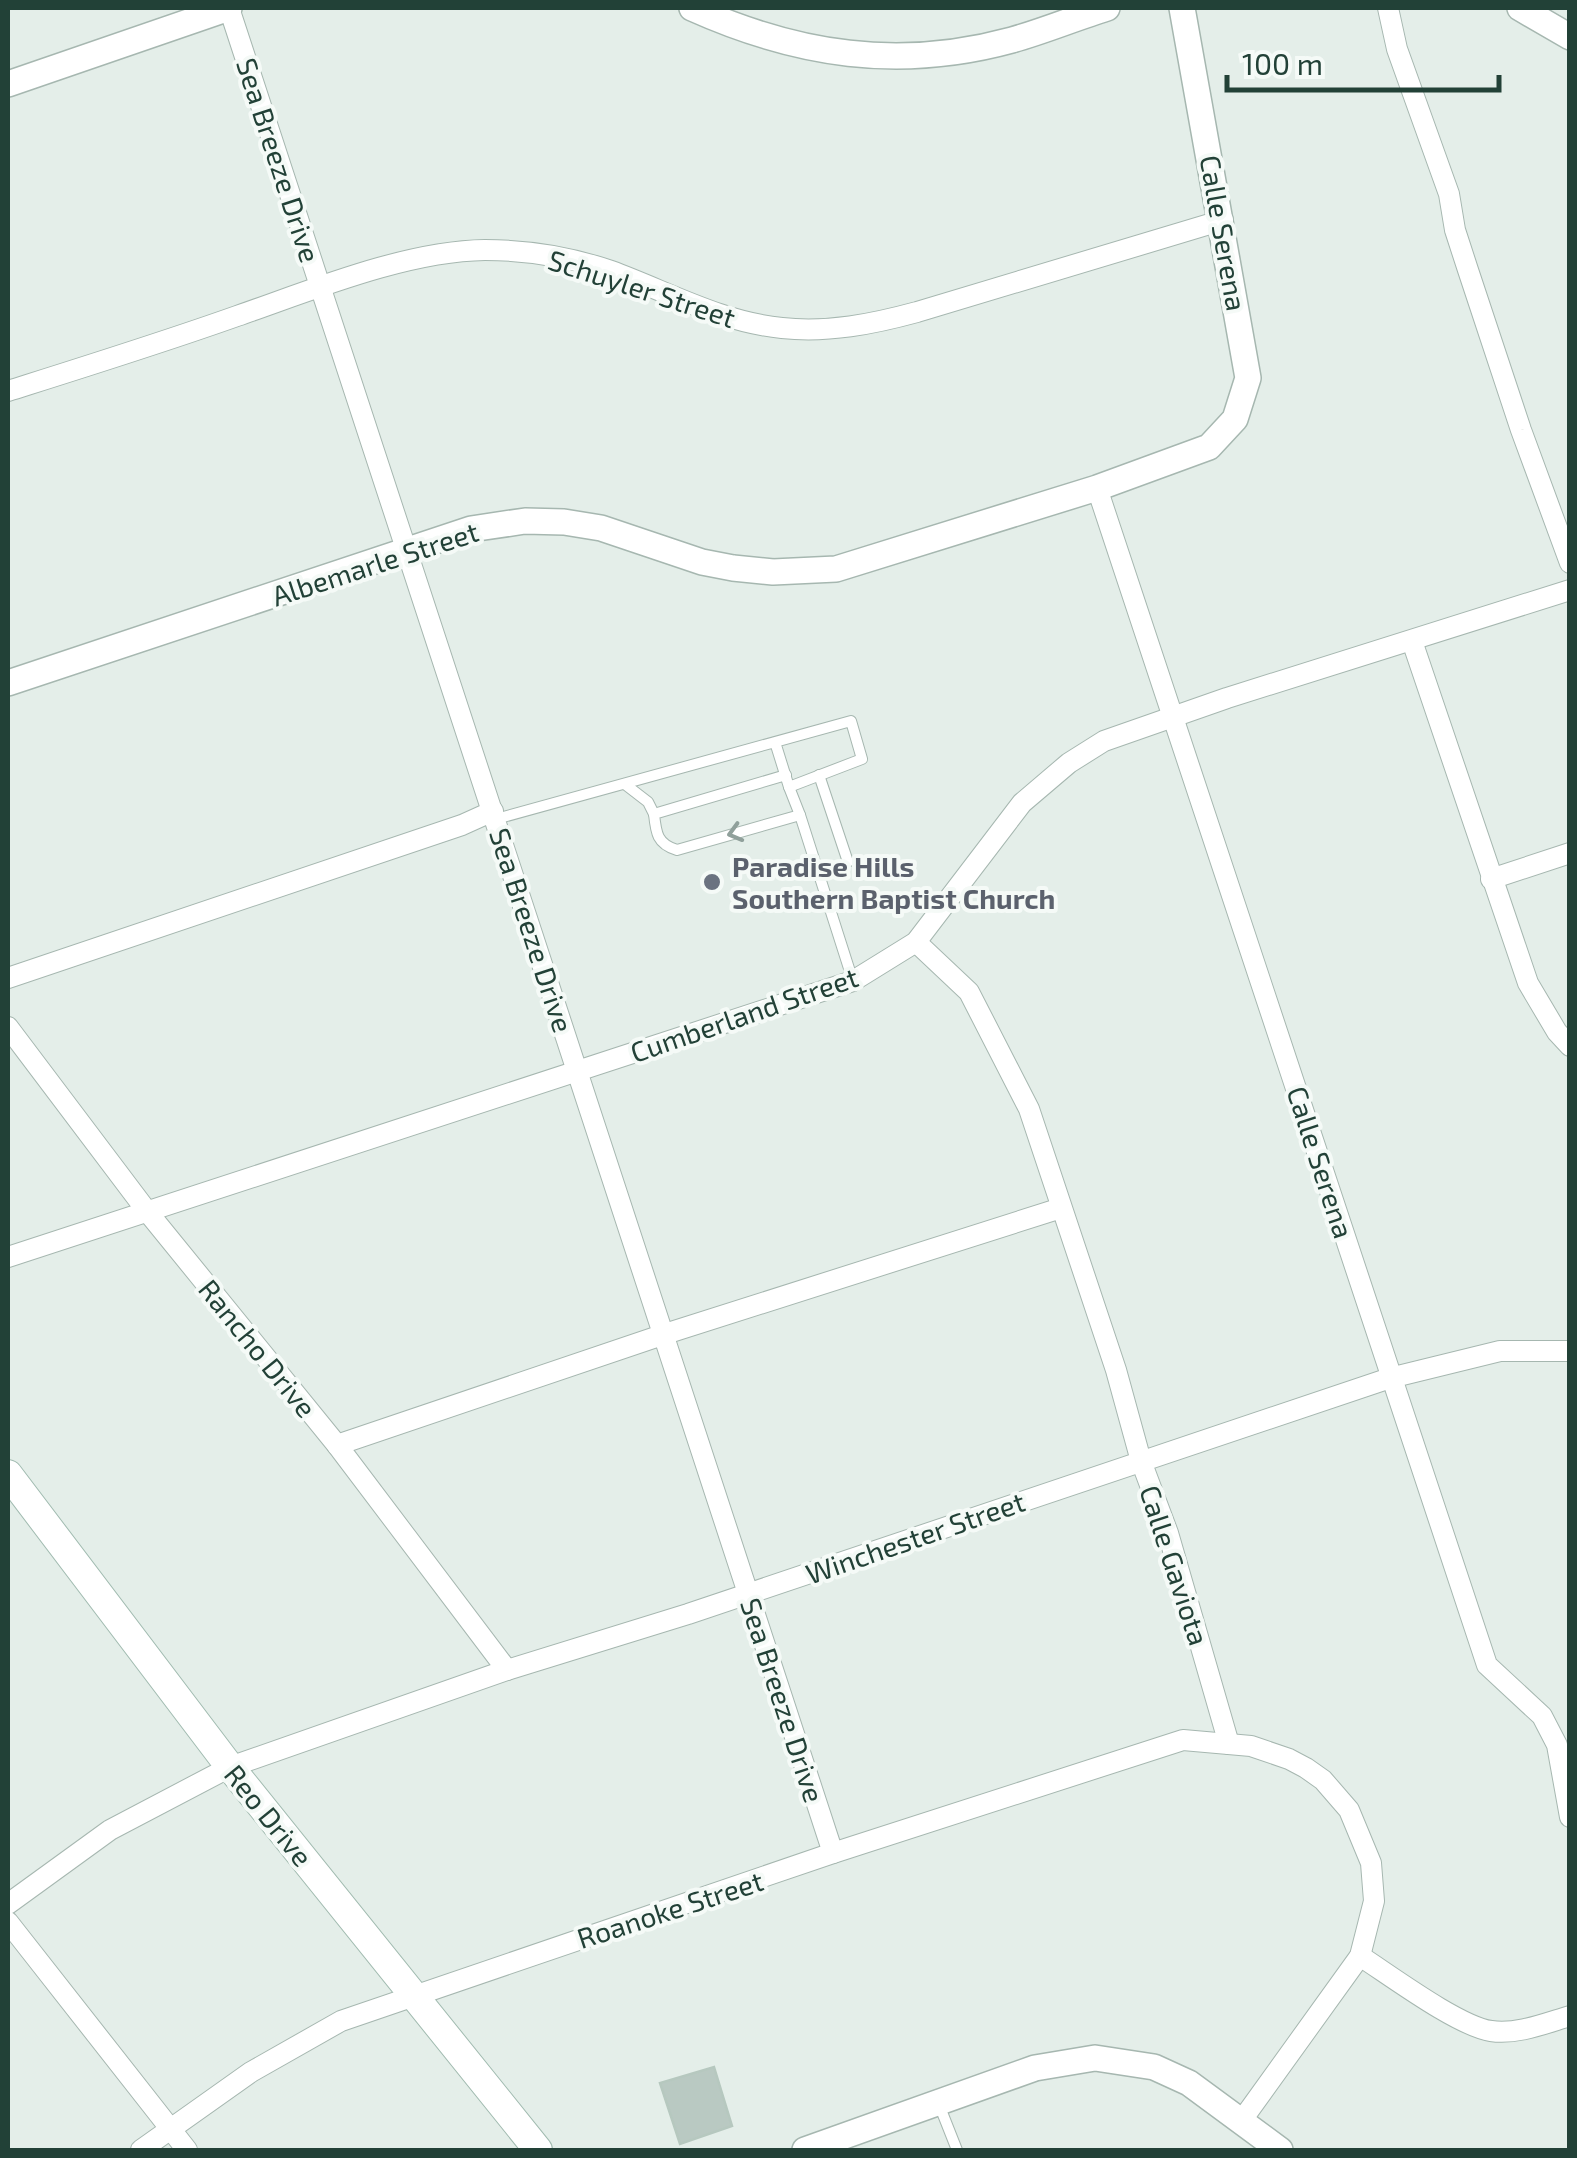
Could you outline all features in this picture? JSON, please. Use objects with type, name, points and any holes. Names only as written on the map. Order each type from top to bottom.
[{"type":"main road","name":"Reo Drive","points":[[8,1474],[230,1768],[538,2150]]},
{"type":"street","points":[[8,84],[229,8]]},
{"type":"street","name":"Sea Breeze Drive","points":[[229,8],[834,1853]]},
{"type":"street","points":[[692,8],[783,43],[841,54],[896,57],[948,53],[1012,40],[1106,8]]},
{"type":"street","name":"Calle Serena","points":[[1182,8],[1248,378],[1235,419],[1208,447]]},
{"type":"street","points":[[1388,8],[1397,49],[1449,194],[1460,244],[1570,564]]},
{"type":"street","points":[[1520,8],[1570,37]]},
{"type":"street","name":"Schuyler Street","points":[[8,392],[321,287],[436,254],[526,252],[611,271],[697,308],[742,321],[816,329],[868,325],[917,312],[1222,220]]},
{"type":"street","name":"Albemarle Street","points":[[8,683],[470,529],[552,521],[601,528],[702,562],[733,568],[773,572],[836,569],[1097,488],[1208,447]]},
{"type":"street","name":"Calle Serena","points":[[1097,488],[1487,1664],[1542,1716],[1557,1745],[1570,1817]]},
{"type":"street","name":"Cumberland Street","points":[[8,1256],[853,981],[916,942],[1022,804],[1069,763],[1104,741],[1570,590]]},
{"type":"street","points":[[1412,641],[1528,982],[1557,1032],[1570,1046]]},
{"type":"street","points":[[8,978],[494,815]]},
{"type":"street","points":[[1491,879],[1570,852]]},
{"type":"street","name":"Calle Gaviota","points":[[916,942],[969,992],[1029,1109],[1116,1370],[1141,1461],[1168,1533],[1229,1744]]},
{"type":"street","name":"Rancho Drive","points":[[8,1027],[146,1210],[337,1445],[507,1670]]},
{"type":"street","points":[[337,1445],[665,1334],[1062,1208]]},
{"type":"street","name":"Winchester Street","points":[[8,1904],[110,1830],[230,1768],[507,1670],[1390,1378],[1500,1351],[1570,1351]]},
{"type":"street","name":"Roanoke Street","points":[[141,2150],[251,2072],[341,2021],[834,1853],[1184,1740],[1229,1744]]},
{"type":"street","points":[[1229,1744],[1251,1746],[1289,1758],[1322,1780],[1349,1810],[1366,1844],[1374,1882],[1372,1920],[1360,1956],[1242,2120]]},
{"type":"street","points":[[8,1922],[186,2150]]},
{"type":"street","points":[[1360,1956],[1455,2016],[1490,2031],[1528,2028],[1570,2016]]},
{"type":"street","points":[[805,2150],[1054,2062],[1116,2060],[1172,2074],[1206,2092],[1280,2150]]},
{"type":"lane","points":[[494,815],[626,785],[851,720],[862,759],[820,775],[654,814]]},
{"type":"lane","points":[[776,742],[853,981]]},
{"type":"lane","points":[[820,775],[848,862]]},
{"type":"lane","points":[[626,785],[648,802],[654,814],[656,835],[665,846],[677,850],[800,815]]},
{"type":"lane","points":[[938,2101],[957,2150]]},
{"type":"building","points":[[714,2067],[732,2126],[680,2144],[660,2083]]},
{"type":"place","name":"Paradise Hills Southern Baptist Church","points":[[712,882]]}]
